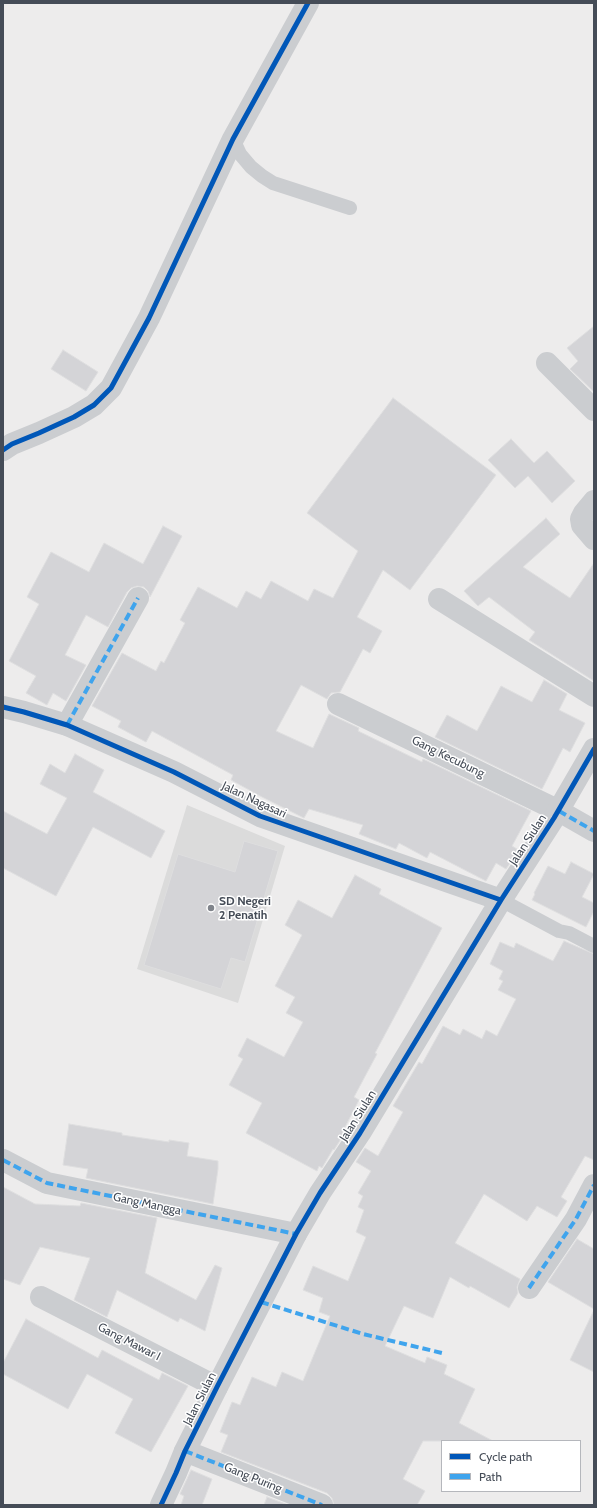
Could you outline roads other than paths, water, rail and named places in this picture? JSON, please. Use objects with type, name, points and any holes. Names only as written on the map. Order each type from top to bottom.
[{"type":"street","points":[[3,450],[12,444],[39,434],[74,417],[94,405],[111,388],[149,318],[233,139],[308,3]]},
{"type":"street","points":[[548,363],[594,410]]},
{"type":"street","points":[[594,501],[581,519],[582,525],[594,539]]},
{"type":"street","points":[[68,726],[138,598]]},
{"type":"street","points":[[439,599],[594,696]]},
{"type":"street","name":"Gang Kecubung","points":[[338,704],[559,810],[594,831]]},
{"type":"street","name":"Jalan Nagasari","points":[[3,707],[68,726],[174,772],[260,816],[501,900]]},
{"type":"street","name":"Jalan Siulan","points":[[161,1505],[185,1451],[296,1234],[320,1193],[360,1133],[501,900],[559,810],[594,749]]},
{"type":"street","name":"Gang Mangga","points":[[3,1160],[47,1183],[296,1234]]},
{"type":"street","points":[[529,1288],[576,1219],[594,1185]]},
{"type":"street","name":"Gang Mawar I","points":[[41,1297],[217,1387]]},
{"type":"street","name":"Gang Puring","points":[[185,1451],[322,1505]]},
{"type":"lane","points":[[233,139],[240,154],[251,167],[267,180],[350,208]]},
{"type":"lane","points":[[501,900],[559,931],[569,933],[594,946]]},
{"type":"place","name":"SD Negeri 2 Penatih","points":[[211,908]]}]
